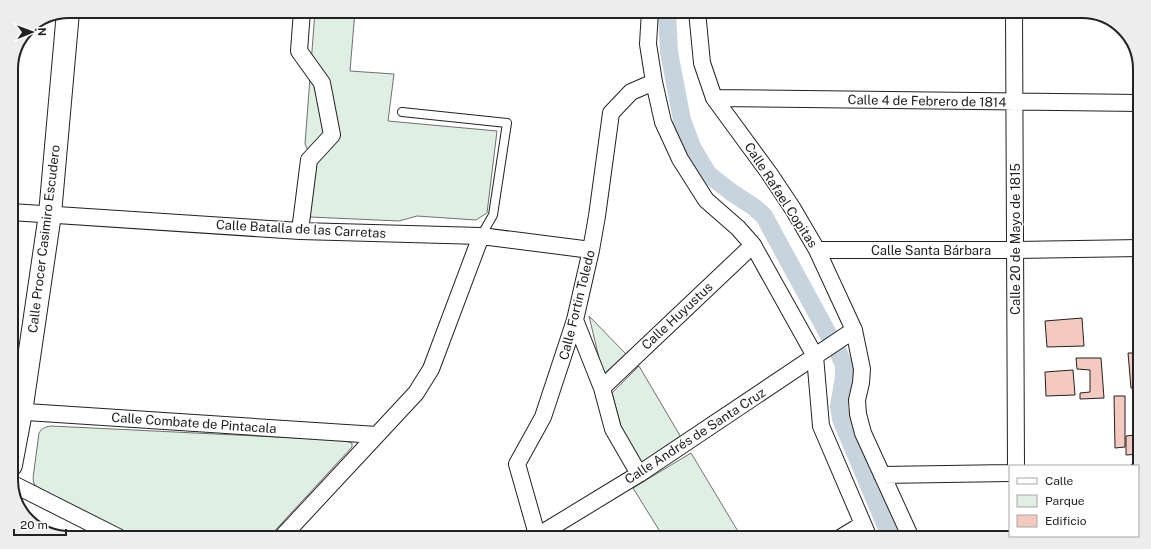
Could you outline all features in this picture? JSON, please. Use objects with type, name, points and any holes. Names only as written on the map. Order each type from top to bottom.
[{"type":"main road","name":"Calle Procer Casimiro Escudero","points":[[18,400],[50,214],[67,18]]},
{"type":"street","points":[[300,230],[309,160],[332,135],[322,84],[299,51],[301,18]]},
{"type":"street","points":[[650,18],[648,44],[654,82],[663,122],[680,159],[706,200],[738,228],[753,244],[819,354],[821,426],[866,531]]},
{"type":"street","name":"Calle Rafael Copitas","points":[[698,18],[702,63],[714,98],[769,173],[817,250],[862,368],[858,400],[858,414],[863,433],[908,531]]},
{"type":"street","name":"Calle 20 de Mayo de 1815","points":[[1014,18],[1016,465]]},
{"type":"street","name":"Calle Fortin Toledo","points":[[534,531],[517,464],[544,417],[575,320],[597,216],[611,113],[631,92],[654,82]]},
{"type":"street","name":"Calle 4 de Febrero de 1814","points":[[714,98],[1133,103]]},
{"type":"street","name":"Calle Batalla de las Carretas","points":[[18,212],[300,230],[481,236],[591,250]]},
{"type":"street","points":[[288,531],[416,394],[431,368],[481,236]]},
{"type":"street","name":"Calle Huyustus","points":[[602,388],[753,244]]},
{"type":"street","name":"Calle Santa Bárbara","points":[[817,250],[1133,248]]},
{"type":"street","points":[[575,320],[602,388],[613,429],[639,474]]},
{"type":"street","name":"Calle Andrés de Santa Cruz","points":[[546,531],[639,474],[848,334]]},
{"type":"street","name":"Calle Combate de Pintacala","points":[[18,412],[377,435]]},
{"type":"street","points":[[882,475],[1009,473]]},
{"type":"street","points":[[18,486],[106,531]]},
{"type":"lane","points":[[402,112],[507,123],[493,215],[481,236]]},
{"type":"green space","points":[[314,18],[354,18],[350,71],[394,74],[388,121],[497,131],[487,213],[476,220],[417,216],[399,221],[310,217],[314,163],[305,144]]},
{"type":"green space","points":[[589,316],[626,354],[603,375]]},
{"type":"green space","points":[[639,366],[682,439],[641,464],[622,430],[612,393]]},
{"type":"green space","points":[[51,426],[339,440],[352,443],[352,447],[274,531],[120,531],[42,491],[34,484],[33,478],[39,433],[44,428]]},
{"type":"green space","points":[[691,453],[738,531],[660,531],[633,488]]},
{"type":"building","points":[[1082,318],[1084,346],[1047,347],[1045,321]]},
{"type":"building","points":[[1128,353],[1133,353],[1133,388],[1131,388]]},
{"type":"building","points":[[1076,358],[1101,358],[1104,398],[1080,399],[1080,393],[1090,392],[1090,370],[1077,369]]},
{"type":"building","points":[[1073,370],[1075,395],[1046,396],[1045,372]]},
{"type":"building","points":[[1114,396],[1125,396],[1125,447],[1115,448]]},
{"type":"building","points":[[1133,435],[1133,454],[1126,455],[1126,436]]},
{"type":"waterway","points":[[667,18],[669,52],[682,120],[692,147],[708,174],[764,216],[839,354],[844,365],[844,377],[839,406],[841,419],[888,531]]}]
